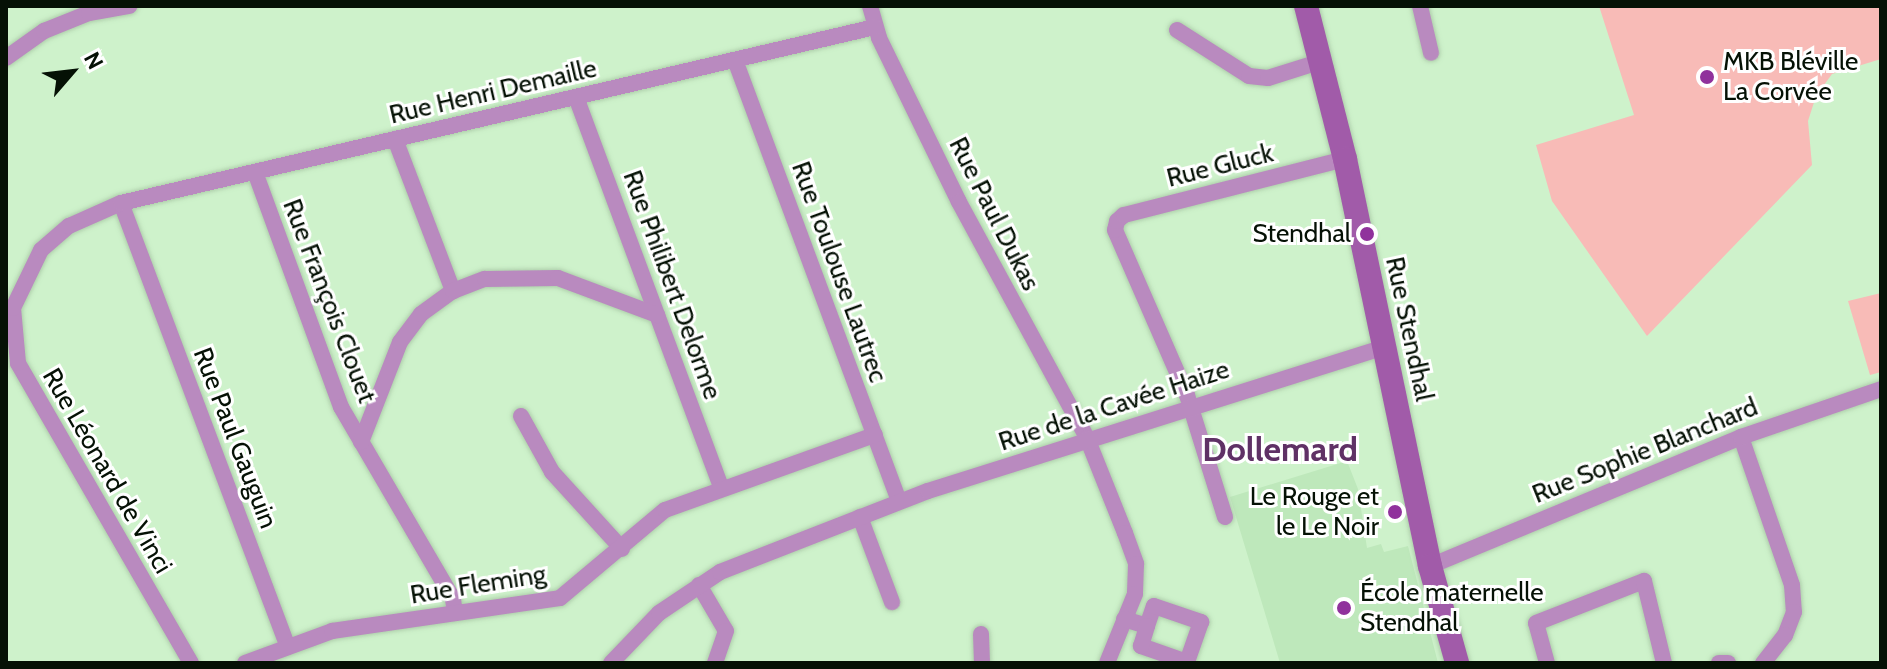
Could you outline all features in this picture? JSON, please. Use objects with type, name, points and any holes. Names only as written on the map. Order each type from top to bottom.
[{"type":"street","points":[[6,58],[44,31],[89,13],[129,6]]},
{"type":"street","name":"Rue Paul Dukas","points":[[870,6],[875,27],[966,215],[1087,438],[1136,564],[1135,594],[1107,663]]},
{"type":"street","name":"Rue Stendhal","points":[[1306,6],[1345,159],[1430,566],[1457,663]]},
{"type":"street","points":[[1420,6],[1431,53]]},
{"type":"street","name":"Rue Henri Demaille","points":[[121,203],[875,27]]},
{"type":"street","points":[[1177,30],[1249,76],[1268,78],[1322,61]]},
{"type":"street","name":"Rue Toulouse Lautrec","points":[[735,60],[899,501]]},
{"type":"street","name":"Rue Philibert Delorme","points":[[576,97],[722,489]]},
{"type":"street","points":[[395,139],[453,291]]},
{"type":"street","name":"Rue Gluck","points":[[1191,406],[1115,230],[1124,215],[1345,159]]},
{"type":"street","name":"Rue François Clouet","points":[[255,172],[341,407],[453,599],[455,613]]},
{"type":"street","name":"Rue Paul Gauguin","points":[[121,203],[288,647]]},
{"type":"street","name":"Rue Léonard de Vinci","points":[[121,203],[69,226],[41,250],[13,308],[12,330],[29,389],[191,663]]},
{"type":"street","points":[[361,442],[400,342],[421,314],[453,291],[485,279],[558,278],[657,315]]},
{"type":"street","name":"Rue de la Cavée Haize","points":[[611,663],[659,613],[699,585],[899,501],[1087,438],[1384,347]]},
{"type":"street","name":"Rue Sophie Blanchard","points":[[1430,566],[1741,437],[1881,389]]},
{"type":"street","points":[[1191,406],[1225,517]]},
{"type":"street","points":[[521,416],[552,472],[622,549]]},
{"type":"street","name":"Rue Fleming","points":[[288,647],[332,631],[560,598],[665,510],[875,435]]},
{"type":"street","points":[[1741,437],[1792,585],[1794,612],[1785,635],[1763,663]]},
{"type":"street","points":[[860,517],[892,602]]},
{"type":"street","points":[[1547,663],[1536,623],[1644,581],[1664,663]]},
{"type":"street","points":[[699,585],[726,631],[715,663]]},
{"type":"street","points":[[1124,619],[1147,626]]},
{"type":"street","points":[[981,634],[982,663]]},
{"type":"street","points":[[245,663],[288,647]]},
{"type":"street","points":[[1719,663],[1728,663]]},
{"type":"shaded area","points":[[1599,6],[1881,6],[1881,59],[1832,74],[1816,96],[1808,121],[1812,165],[1647,336],[1552,201],[1536,145],[1634,115]]},
{"type":"shaded area","points":[[1881,293],[1881,372],[1870,375],[1848,301]]},
{"type":"shaded area","name":"École maternelle Stendhal","points":[[1347,461],[1358,489],[1367,548],[1381,544],[1384,552],[1408,546],[1438,663],[1280,663],[1230,497]]},
{"type":"place","name":"MKB Bléville La Corvée","points":[[1707,77]]},
{"type":"place","name":"Stendhal","points":[[1367,234]]},
{"type":"place","name":"Le Rouge et le Le Noir","points":[[1395,512]]},
{"type":"place","name":"École maternelle Stendhal","points":[[1344,608]]},
{"type":"district","name":"Dollemard","points":[[1280,450]]}]
